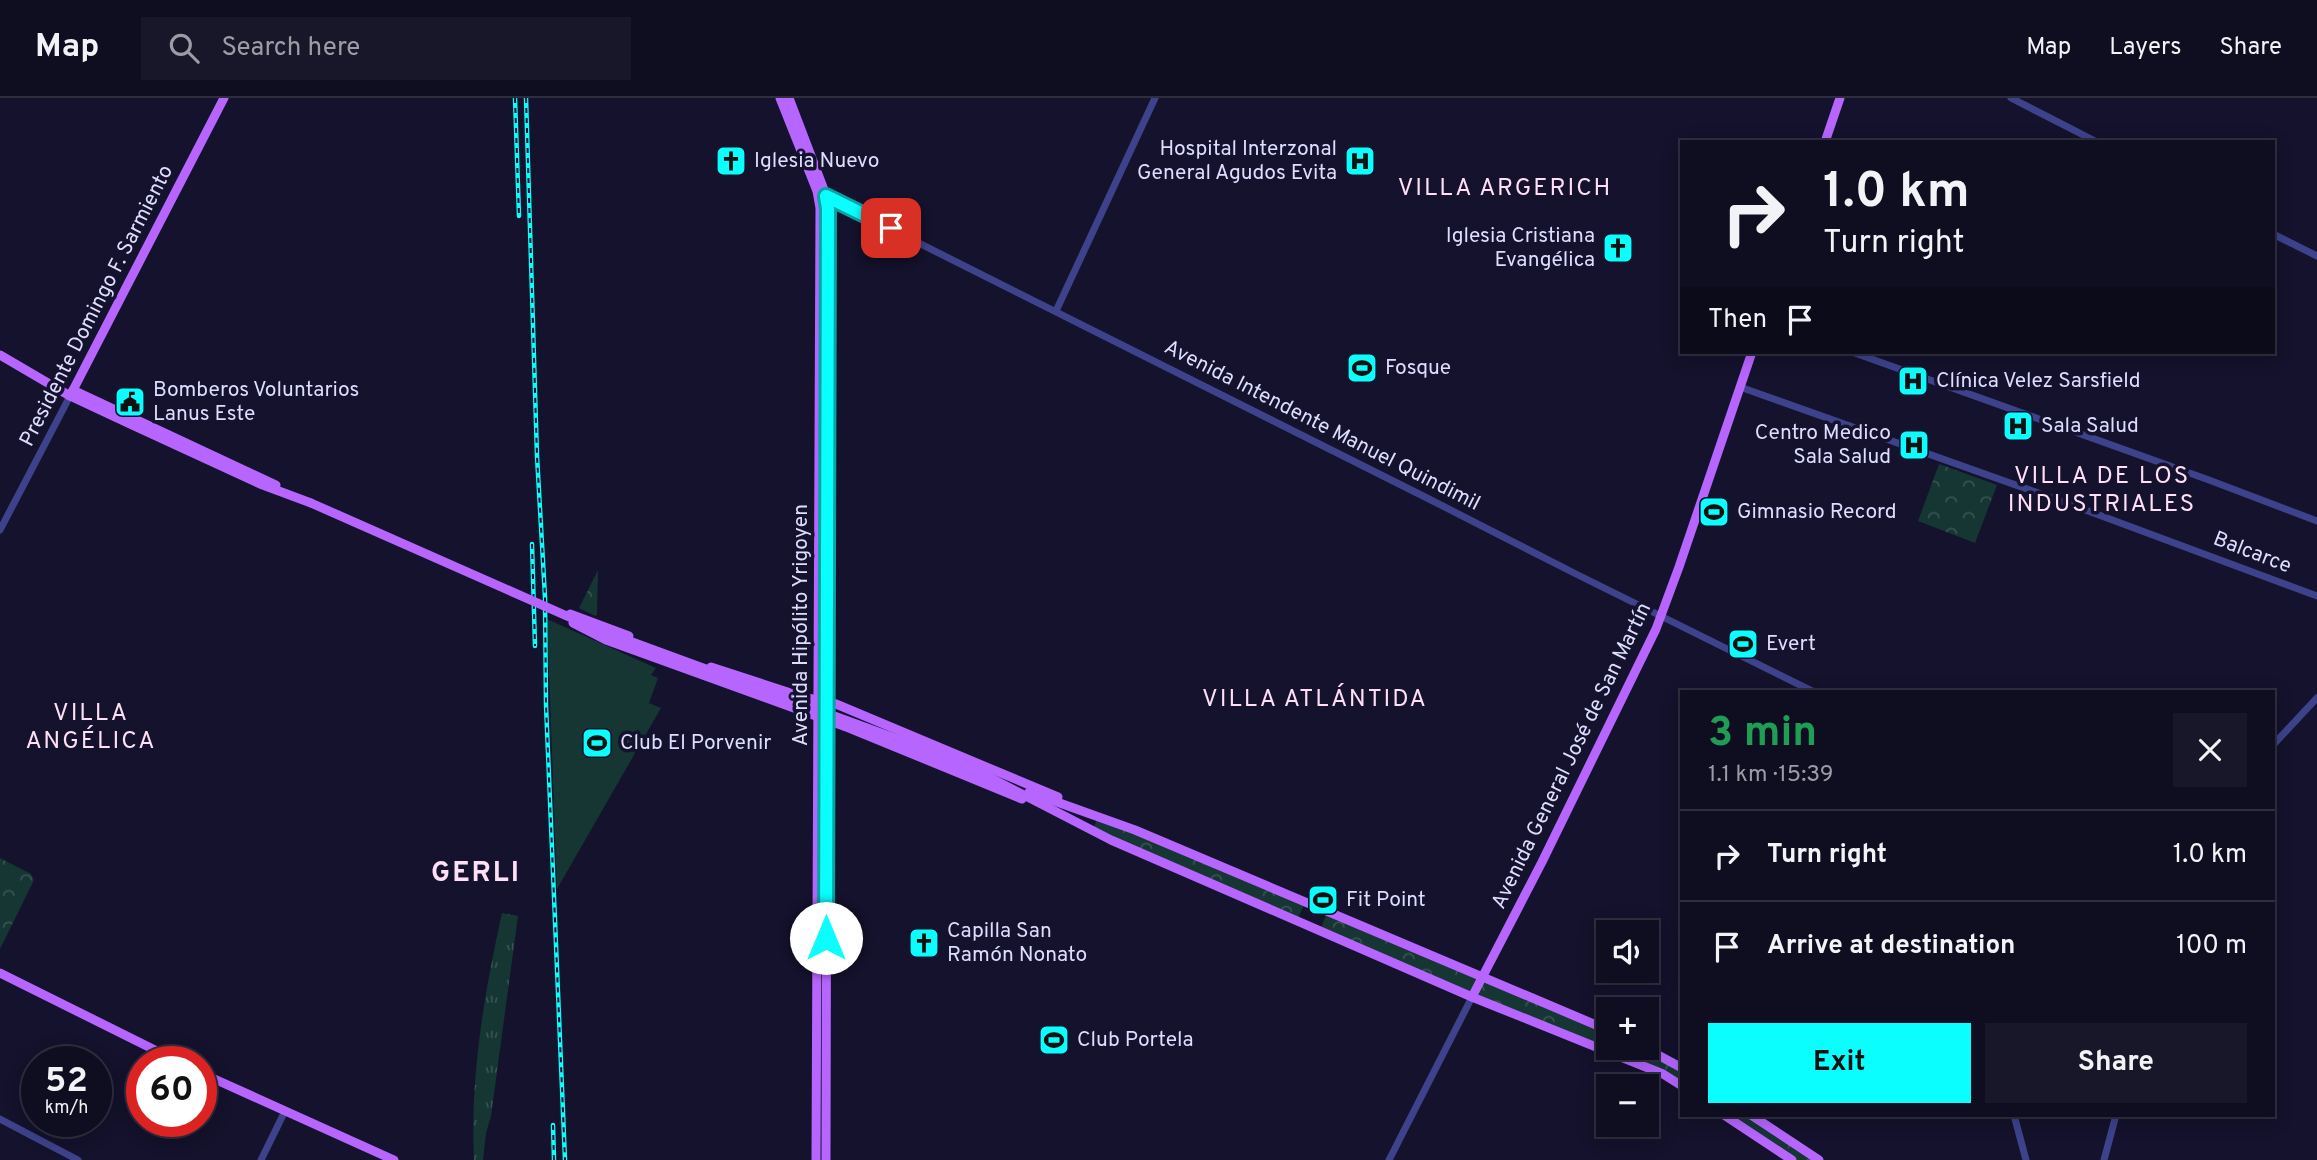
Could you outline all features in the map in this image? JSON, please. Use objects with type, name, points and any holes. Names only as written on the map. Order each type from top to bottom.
[{"type":"main road","name":"Presidente Domingo F. Sarmiento","points":[[71,393],[224,98]]},
{"type":"main road","name":"Avenida Hipólito Yrigoyen","points":[[780,98],[817,191],[820,208],[823,701]]},
{"type":"main road","name":"Avenida Hipólito Yrigoyen","points":[[789,98],[826,196],[828,209],[816,1160]]},
{"type":"main road","points":[[1826,140],[1840,98]]},
{"type":"main road","points":[[0,348],[71,393]]},
{"type":"main road","name":"Avenida General José de San Martín","points":[[1472,997],[1661,616],[1751,354]]},
{"type":"main road","points":[[0,355],[71,393],[250,479],[311,502],[615,636],[900,740],[981,773],[1111,840],[1472,997],[1659,1072],[1680,1085]]},
{"type":"main road","points":[[545,606],[743,677],[854,711],[1043,790],[1078,808]]},
{"type":"main road","points":[[545,606],[602,638],[822,719],[1054,811]]},
{"type":"main road","name":"Avenida Hipólito Yrigoyen","points":[[822,719],[826,1160]]},
{"type":"main road","points":[[997,781],[1135,830],[1596,1025]]},
{"type":"main road","points":[[0,974],[146,1046]]},
{"type":"main road","points":[[1659,1056],[1680,1067]]},
{"type":"main road","points":[[217,1080],[394,1160]]},
{"type":"main road","points":[[1727,1117],[1793,1160]]},
{"type":"main road","points":[[1754,1117],[1819,1160]]},
{"type":"street","points":[[1056,311],[1155,98]]},
{"type":"street","points":[[2011,98],[2093,140]]},
{"type":"street","name":"Avenida Intendente Manuel Quindimil","points":[[817,191],[1810,690]]},
{"type":"street","points":[[2275,235],[2317,256]]},
{"type":"street","points":[[1858,354],[2317,521]]},
{"type":"street","name":"Balcarce","points":[[1740,387],[2072,505],[2317,596]]},
{"type":"street","name":"Presidente Domingo F. Sarmiento","points":[[0,530],[71,393]]},
{"type":"street","points":[[2275,743],[2317,698]]},
{"type":"street","name":"Avenida General José de San Martín","points":[[1389,1160],[1472,997]]},
{"type":"street","points":[[261,1160],[285,1111]]},
{"type":"street","points":[[2015,1117],[2026,1160]]},
{"type":"street","points":[[2104,1160],[2115,1117]]},
{"type":"street","points":[[0,1119],[78,1160]]},
{"type":"green space","points":[[1939,464],[1997,485],[1975,543],[1918,521]]},
{"type":"green space","points":[[598,570],[597,615],[595,616],[579,608]]},
{"type":"green space","name":"Club El Porvenir","points":[[547,619],[656,668],[651,675],[658,678],[649,703],[661,708],[557,889]]},
{"type":"green space","points":[[1098,816],[1305,903],[1297,920],[1093,830]]},
{"type":"green space","points":[[0,858],[31,874],[34,880],[0,949]]},
{"type":"green space","points":[[502,913],[518,916],[491,1116],[483,1160],[474,1160],[476,1067],[489,974]]},
{"type":"green space","points":[[1327,913],[1596,1025],[1596,1049],[1320,930]]},
{"type":"green space","points":[[1659,1056],[1680,1067],[1680,1085],[1622,1060],[1659,1060]]},
{"type":"green space","points":[[1727,1117],[1754,1117],[1819,1160],[1792,1160]]},
{"type":"railway","points":[[515,98],[519,216]]},
{"type":"railway","points":[[526,98],[537,456],[545,597],[546,705],[565,1160]]},
{"type":"railway","points":[[532,544],[535,646]]},
{"type":"railway","points":[[553,1125],[554,1160]]},
{"type":"place","name":"Iglesia Nuevo","points":[[731,161]]},
{"type":"place","name":"Hospital Interzonal General Agudos Evita","points":[[1360,161]]},
{"type":"place","name":"Iglesia Cristiana Evangélica","points":[[1618,248]]},
{"type":"place","name":"Fosque","points":[[1362,368]]},
{"type":"place","name":"Clínica Velez Sarsfield","points":[[1913,381]]},
{"type":"place","name":"Bomberos Voluntarios Lanus Este","points":[[130,402]]},
{"type":"place","name":"Sala Salud","points":[[2018,426]]},
{"type":"place","name":"Centro Medico Sala Salud","points":[[1914,445]]},
{"type":"place","name":"Gimnasio Record","points":[[1714,512]]},
{"type":"place","name":"Evert","points":[[1743,644]]},
{"type":"place","name":"Club El Porvenir","points":[[597,743]]},
{"type":"place","name":"Fit Point","points":[[1323,900]]},
{"type":"place","name":"Capilla San Ramón Nonato","points":[[924,943]]},
{"type":"place","name":"Club Portela","points":[[1054,1040]]},
{"type":"district","name":"VILLA ARGERICH","points":[[1505,189]]},
{"type":"district","name":"VILLA DE LOS INDUSTRIALES","points":[[2102,491]]},
{"type":"district","name":"VILLA ATLÁNTIDA","points":[[1315,700]]},
{"type":"district","name":"VILLA ANGÉLICA","points":[[91,728]]},
{"type":"district","name":"GERLI","points":[[476,874]]},
{"type":"route","points":[[826,938],[826,196],[891,228]]}]
